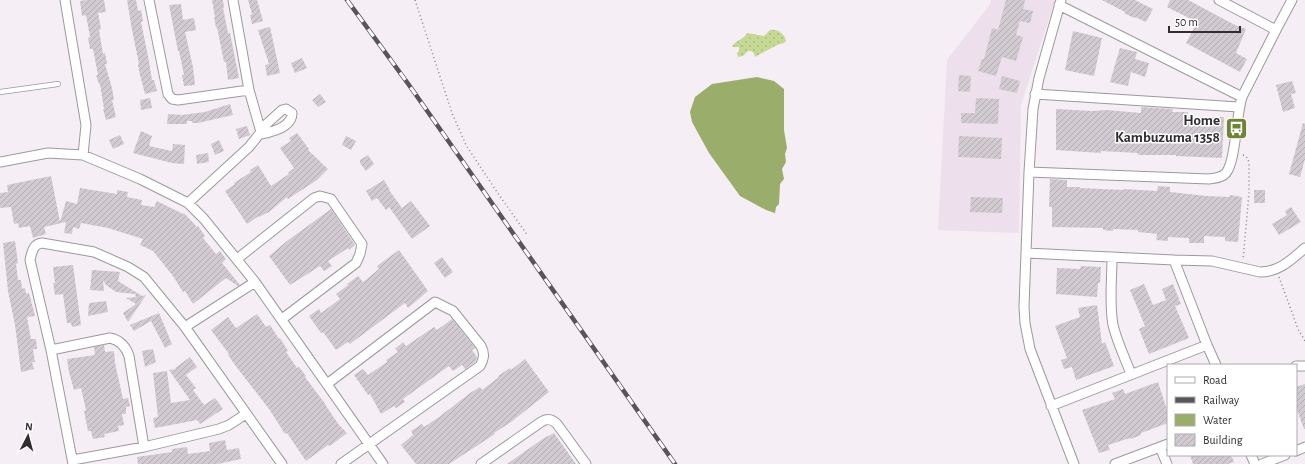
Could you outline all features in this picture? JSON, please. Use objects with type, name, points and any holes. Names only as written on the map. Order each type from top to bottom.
[{"type":"street","points":[[65,0],[86,125],[83,155]]},
{"type":"street","points":[[149,0],[168,94],[172,99],[178,100],[249,90]]},
{"type":"street","points":[[188,203],[249,147],[261,131],[249,90],[233,0]]},
{"type":"street","points":[[1218,0],[1276,30]]},
{"type":"street","points":[[1029,172],[1209,179],[1218,178],[1226,173],[1233,154],[1239,108],[1242,97],[1292,0]]},
{"type":"street","points":[[1074,464],[1030,349],[1024,323],[1029,172],[1035,94],[1060,3],[1242,97]]},
{"type":"street","points":[[1035,94],[1239,108]]},
{"type":"street","points":[[0,162],[48,153],[83,155],[140,179],[188,203],[204,219],[255,282],[383,464]]},
{"type":"street","points":[[237,259],[314,198],[320,196],[330,199],[362,244],[358,260],[282,319]]},
{"type":"street","points":[[246,414],[224,428],[73,462],[51,350],[30,260],[37,244],[42,243],[94,252],[128,267],[144,277],[185,327],[282,464]]},
{"type":"street","points":[[1026,253],[1212,261],[1260,272],[1267,272],[1276,270],[1287,264],[1305,248]]},
{"type":"street","points":[[1112,257],[1113,324],[1131,374]]},
{"type":"street","points":[[1174,260],[1216,364]]},
{"type":"street","points":[[185,327],[255,282]]},
{"type":"street","points":[[327,384],[435,302],[453,311],[481,346],[484,352],[480,366],[341,464]]},
{"type":"street","points":[[51,350],[110,338],[115,339],[124,347],[129,356],[144,447]]},
{"type":"street","points":[[1051,406],[1207,345]]},
{"type":"street","points":[[481,464],[547,419],[554,421],[557,424],[586,464]]},
{"type":"street","points":[[1115,464],[1164,446],[1166,464]]},
{"type":"street","points":[[1262,464],[1282,456]]},
{"type":"lane","points":[[0,92],[58,84]]},
{"type":"path","points":[[415,0],[452,113],[466,145],[528,236]]},
{"type":"path","points":[[1233,154],[1245,156],[1249,163],[1249,193],[1242,268]]},
{"type":"path","points":[[1276,270],[1298,328],[1305,341]]},
{"type":"shaded area","points":[[991,0],[1055,0],[1021,105],[1019,233],[938,230],[947,60],[991,3]]},
{"type":"shaded area","points":[[770,30],[780,32],[786,41],[755,57],[753,52],[748,51],[743,56],[738,57],[737,53],[739,51],[739,47],[732,47],[735,43],[747,33],[764,36]]},
{"type":"water","points":[[757,77],[774,81],[784,89],[784,130],[787,148],[785,154],[786,162],[782,169],[784,179],[780,184],[779,204],[776,207],[775,213],[766,210],[740,196],[709,153],[692,122],[690,112],[695,97],[712,84]]},
{"type":"building","points":[[104,0],[106,12],[98,13],[101,29],[99,30],[103,54],[105,53],[107,64],[105,64],[112,88],[114,100],[112,100],[116,117],[106,120],[100,84],[96,75],[98,75],[93,49],[90,49],[88,38],[90,37],[86,15],[82,16],[80,1]]},
{"type":"building","points":[[127,0],[136,0],[138,11],[141,10],[143,21],[141,22],[152,80],[154,80],[157,91],[145,94],[138,65]]},
{"type":"building","points":[[212,0],[223,0],[228,33],[230,33],[239,78],[228,80],[226,62],[224,62],[217,27],[216,28]]},
{"type":"building","points":[[248,0],[257,0],[263,21],[252,24],[250,15],[252,14]]},
{"type":"building","points":[[1006,0],[1025,0],[1023,9],[1033,11],[1030,23],[1020,21],[1016,35],[1023,37],[1016,61],[1002,57],[996,76],[978,71],[982,59],[984,59],[992,28],[998,30]]},
{"type":"building","points":[[1102,0],[1135,0],[1153,9],[1146,22],[1124,13],[1125,12]]},
{"type":"building","points":[[1170,0],[1188,0],[1235,25],[1246,29],[1236,53],[1247,59],[1240,72],[1186,43],[1197,22],[1167,7]]},
{"type":"building","points":[[181,4],[183,20],[194,18],[196,30],[185,32],[193,67],[195,85],[184,86],[182,75],[184,75],[169,5]]},
{"type":"building","points":[[270,27],[280,73],[267,76],[265,65],[269,64],[258,30]]},
{"type":"building","points":[[1073,31],[1102,38],[1094,76],[1065,70]]},
{"type":"building","points":[[1120,48],[1137,52],[1135,59],[1149,63],[1145,77],[1131,72],[1128,86],[1110,82]]},
{"type":"building","points":[[302,58],[307,68],[295,73],[291,63]]},
{"type":"building","points":[[959,75],[971,76],[970,92],[958,91]]},
{"type":"building","points":[[1002,76],[1020,81],[1017,93],[999,89]]},
{"type":"building","points":[[1292,81],[1296,93],[1291,94],[1295,108],[1283,112],[1276,85]]},
{"type":"building","points":[[320,94],[326,102],[318,107],[312,100]]},
{"type":"building","points":[[150,98],[152,108],[141,110],[140,100]]},
{"type":"building","points":[[976,98],[999,99],[998,124],[961,123],[961,113],[975,113]]},
{"type":"building","points":[[230,104],[233,115],[198,123],[187,121],[187,124],[167,124],[168,114],[182,115],[205,112]]},
{"type":"building","points":[[1141,107],[1173,109],[1172,112],[1188,112],[1188,117],[1211,119],[1211,117],[1224,117],[1222,158],[1056,150],[1056,109],[1092,111],[1107,110],[1141,113]]},
{"type":"building","points":[[1303,123],[1305,124],[1305,159],[1300,177],[1289,174]]},
{"type":"building","points":[[247,126],[250,135],[239,139],[236,129]]},
{"type":"building","points":[[141,131],[152,136],[149,146],[172,151],[173,144],[185,145],[184,164],[172,163],[133,153]]},
{"type":"building","points":[[297,133],[309,149],[308,150],[328,169],[317,180],[288,199],[287,197],[269,212],[259,216],[247,224],[225,191],[258,165],[271,186],[289,174],[288,173],[294,168],[280,148],[291,141],[289,138]]},
{"type":"building","points":[[120,135],[124,144],[113,149],[109,140]]},
{"type":"building","points":[[346,136],[356,141],[351,150],[342,145]]},
{"type":"building","points":[[959,136],[1002,138],[1001,159],[958,157]]},
{"type":"building","points":[[219,140],[224,151],[215,155],[211,144]]},
{"type":"building","points":[[208,153],[209,162],[197,164],[196,155]]},
{"type":"building","points":[[368,155],[374,164],[366,171],[360,163],[360,160]]},
{"type":"building","points":[[51,176],[60,222],[66,201],[77,204],[80,188],[117,194],[117,190],[128,192],[127,197],[142,200],[141,205],[154,207],[157,201],[183,214],[184,213],[197,227],[198,226],[205,236],[203,238],[216,254],[220,251],[226,259],[222,263],[240,285],[238,286],[226,278],[193,304],[185,291],[183,292],[173,276],[153,251],[140,245],[143,239],[108,228],[81,223],[79,229],[73,227],[72,234],[64,233],[66,222],[44,227],[46,234],[33,238],[30,226],[19,228],[18,223],[14,224],[11,207],[0,208],[0,193],[8,192],[7,185]]},
{"type":"building","points":[[1050,179],[1067,180],[1067,187],[1157,191],[1158,186],[1170,187],[1170,192],[1207,196],[1229,197],[1230,195],[1242,197],[1238,242],[1225,241],[1225,237],[1204,236],[1204,243],[1189,243],[1189,238],[1168,237],[1168,241],[1156,240],[1157,234],[1138,232],[1138,230],[1113,229],[1113,231],[1103,230],[1103,228],[1052,227],[1052,207],[1049,207]]},
{"type":"building","points":[[384,180],[389,190],[402,208],[411,201],[430,226],[412,239],[389,207],[386,210],[377,198],[372,201],[366,191]]},
{"type":"building","points":[[1254,190],[1265,190],[1265,203],[1254,203]]},
{"type":"building","points":[[971,197],[1003,198],[1002,213],[970,212]]},
{"type":"building","points":[[1291,207],[1301,222],[1279,235],[1272,224],[1287,215],[1285,211]]},
{"type":"building","points":[[331,209],[355,245],[349,250],[348,248],[328,261],[332,266],[324,271],[320,266],[290,285],[269,256]]},
{"type":"building","points":[[15,241],[18,263],[16,264],[18,280],[21,280],[22,289],[25,288],[26,294],[29,293],[35,316],[27,317],[31,339],[36,339],[37,349],[33,349],[35,362],[32,362],[34,369],[21,372],[15,325],[8,291],[3,243]]},
{"type":"building","points":[[399,250],[428,291],[408,308],[405,303],[350,344],[348,342],[336,350],[309,316],[319,309],[321,313],[340,299],[336,294],[348,285],[347,284],[358,276],[363,282],[379,269],[377,266]]},
{"type":"building","points":[[442,257],[453,272],[445,278],[434,263]]},
{"type":"building","points":[[73,265],[81,325],[72,327],[71,323],[67,323],[63,294],[55,295],[53,267]]},
{"type":"building","points":[[1081,266],[1101,267],[1097,297],[1056,294],[1057,268],[1080,269]]},
{"type":"building","points":[[92,270],[120,272],[118,281],[142,296],[146,295],[128,322],[123,313],[136,304],[126,298],[136,297],[135,294],[116,292],[106,285],[103,280],[104,291],[90,290]]},
{"type":"building","points":[[1144,284],[1153,305],[1166,300],[1162,289],[1173,284],[1181,304],[1175,306],[1189,338],[1149,354],[1139,329],[1145,326],[1130,290]]},
{"type":"building","points":[[106,301],[108,312],[88,316],[89,303]]},
{"type":"building","points":[[1097,305],[1102,344],[1105,342],[1114,366],[1076,380],[1072,367],[1064,369],[1061,360],[1067,358],[1055,326],[1080,317],[1078,308]]},
{"type":"building","points":[[159,313],[172,344],[165,348],[151,321],[134,331],[130,325]]},
{"type":"building","points":[[257,314],[266,327],[270,325],[279,339],[280,338],[288,351],[286,352],[297,368],[299,367],[306,376],[305,377],[339,425],[347,433],[306,461],[211,330],[228,317],[236,328]]},
{"type":"building","points":[[452,319],[475,348],[472,350],[477,357],[475,362],[465,369],[462,365],[453,371],[449,366],[403,399],[405,402],[396,408],[394,406],[381,414],[370,394],[368,395],[354,375],[363,369],[368,375],[387,362],[386,360],[398,352],[395,349],[403,342],[406,346],[434,327],[437,330]]},
{"type":"building","points":[[104,345],[105,352],[114,351],[115,363],[123,399],[128,398],[130,406],[126,407],[126,414],[122,414],[124,425],[118,426],[119,431],[104,434],[105,437],[93,439],[91,431],[88,431],[84,411],[86,410],[81,388],[74,390],[67,359],[95,355],[94,347]]},
{"type":"building","points":[[153,349],[156,362],[145,367],[142,351]]},
{"type":"building","points":[[190,357],[197,367],[186,375],[196,388],[193,390],[204,405],[215,398],[223,409],[200,424],[197,420],[155,428],[153,418],[158,417],[153,373],[167,371],[171,403],[190,400],[169,370],[176,369],[175,368]]},
{"type":"building","points":[[525,359],[549,392],[511,422],[494,433],[495,434],[449,464],[416,464],[401,445],[413,435],[411,431],[422,424],[424,427],[470,393],[480,387],[482,390],[499,377],[498,376],[510,368],[511,370]]},
{"type":"building","points":[[1158,382],[1167,410],[1167,423],[1141,433],[1141,435],[1131,439],[1130,438],[1108,445],[1110,450],[1099,453],[1082,410],[1115,399],[1112,393],[1123,389],[1125,394]]},
{"type":"building","points":[[1305,384],[1305,429],[1297,410],[1297,387]]},
{"type":"building","points":[[554,433],[576,464],[507,464],[544,438]]},
{"type":"building","points":[[225,440],[227,450],[239,448],[241,459],[218,464],[138,464],[137,457],[172,452],[172,449],[187,447],[188,454],[210,451],[209,443]]},
{"type":"building","points":[[1190,456],[1231,456],[1234,462],[1228,464],[1193,464]]},
{"type":"railway","points":[[347,0],[409,85],[675,464]]},
{"type":"place","name":"Home Kambuzuma 1358","points":[[1236,129]]}]
